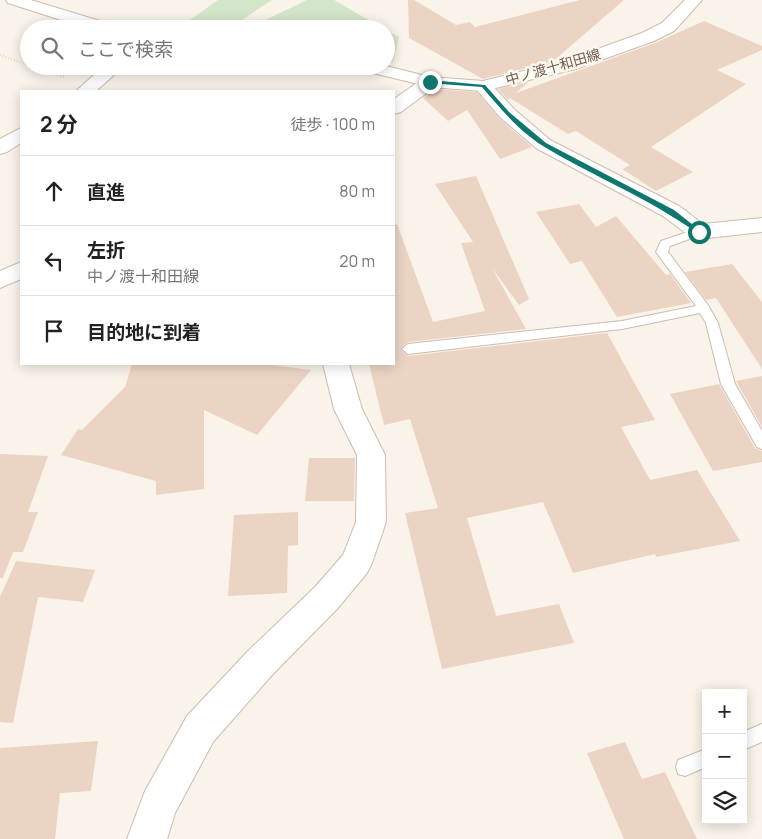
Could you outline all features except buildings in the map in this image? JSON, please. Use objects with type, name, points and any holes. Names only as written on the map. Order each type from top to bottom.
[{"type":"street","points":[[14,0],[78,20]]},
{"type":"street","name":"中ノ渡十和田線","points":[[395,73],[430,82],[484,86],[570,65],[668,28],[694,0]]},
{"type":"street","points":[[86,90],[104,75]]},
{"type":"street","points":[[395,107],[430,82]]},
{"type":"street","points":[[484,86],[507,113],[544,144],[672,211],[699,232],[762,225]]},
{"type":"street","points":[[0,148],[20,135]]},
{"type":"street","points":[[0,280],[20,270]]},
{"type":"street","points":[[147,839],[159,805],[200,729],[260,663],[326,598],[356,563],[371,522],[371,455],[348,409],[336,365]]},
{"type":"lane","points":[[699,232],[664,244],[662,252],[704,308],[712,323],[728,384],[762,443]]},
{"type":"lane","points":[[408,349],[622,325],[704,308]]},
{"type":"lane","points":[[747,739],[762,733]]},
{"type":"lane","points":[[685,767],[702,760]]},
{"type":"path","points":[[0,55],[20,62]]},
{"type":"green space","points":[[218,0],[272,0],[242,20],[190,20]]},
{"type":"green space","points":[[307,0],[334,0],[368,20],[266,20]]},
{"type":"green space","points":[[395,35],[399,37],[395,54]]},
{"type":"route","points":[[430,82],[484,86],[507,113],[544,144],[672,211],[699,232]]}]
